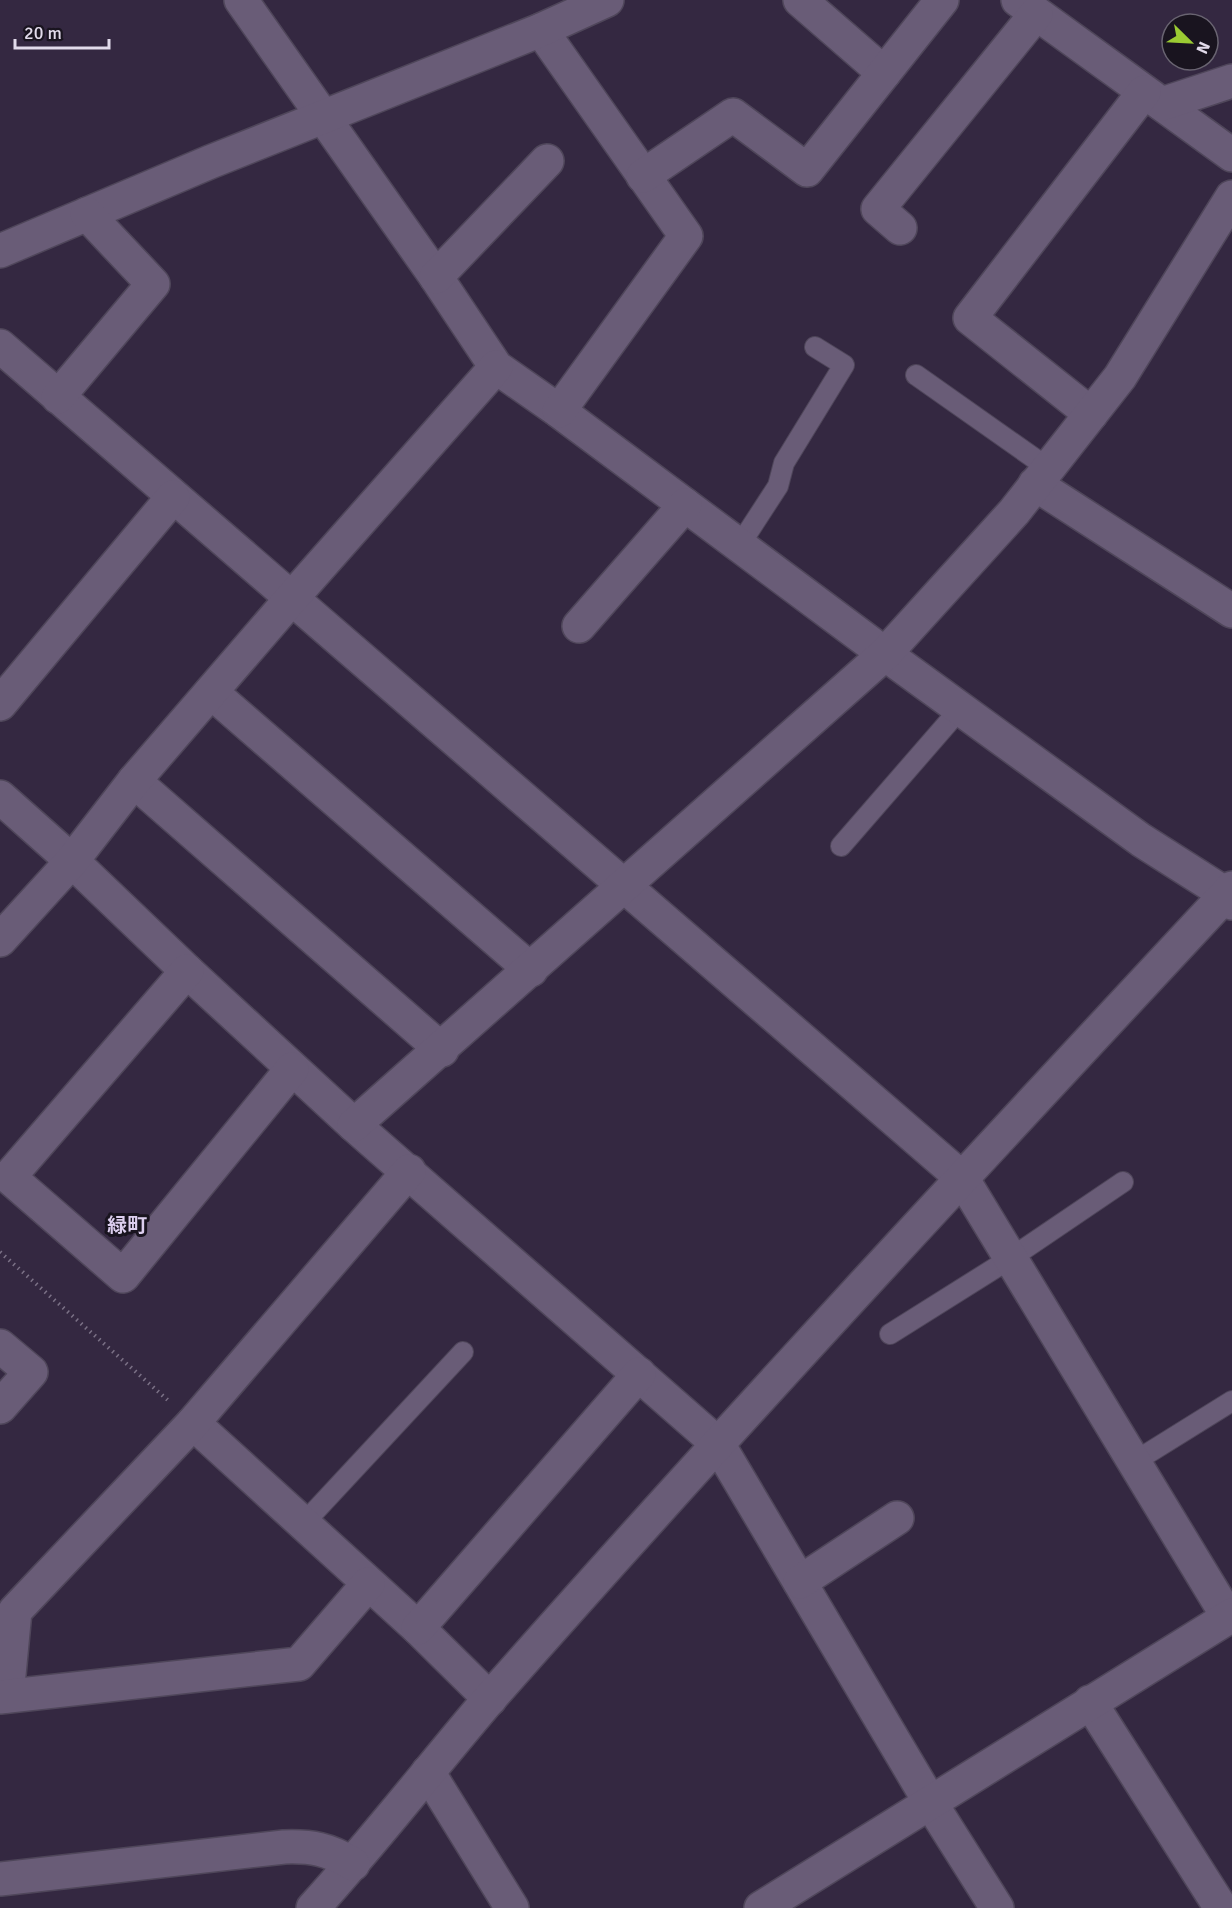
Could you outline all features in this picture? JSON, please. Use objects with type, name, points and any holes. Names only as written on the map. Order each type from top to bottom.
[{"type":"street","points":[[241,0],[436,277],[496,367],[1141,840],[1230,895],[962,1178],[718,1444],[490,1699],[353,1864],[313,1908]]},
{"type":"street","points":[[0,251],[210,162],[541,30],[607,0]]},
{"type":"street","points":[[800,0],[884,74]]},
{"type":"street","points":[[644,176],[733,115],[807,170],[942,0]]},
{"type":"street","points":[[900,228],[878,209],[1027,7],[1232,155]]},
{"type":"street","points":[[541,30],[686,236],[559,411]]},
{"type":"street","points":[[1091,414],[970,318],[1153,98],[1232,81]]},
{"type":"street","points":[[436,277],[547,161]]},
{"type":"street","points":[[354,1125],[442,1050],[885,654],[1014,512],[1120,377],[1232,197]]},
{"type":"street","points":[[58,397],[153,284],[87,214]]},
{"type":"street","points":[[0,346],[962,1178],[1230,1616],[761,1908]]},
{"type":"street","points":[[0,940],[72,861],[134,782],[291,599],[496,367]]},
{"type":"street","points":[[1041,476],[1232,611]]},
{"type":"street","points":[[1,702],[173,497]]},
{"type":"street","points":[[579,626],[685,505]]},
{"type":"street","points":[[211,692],[531,970]]},
{"type":"street","points":[[134,782],[442,1050]]},
{"type":"street","points":[[0,797],[72,861],[354,1125],[718,1444],[930,1802],[997,1908]]},
{"type":"street","points":[[187,971],[9,1177],[123,1276],[292,1069]]},
{"type":"street","points":[[368,1584],[299,1664],[4,1696],[15,1611],[193,1423],[409,1172]]},
{"type":"street","points":[[0,1346],[31,1372],[0,1407]]},
{"type":"street","points":[[418,1628],[639,1374]]},
{"type":"street","points":[[193,1423],[418,1628],[490,1699]]},
{"type":"street","points":[[800,1582],[897,1518]]},
{"type":"street","points":[[1090,1702],[1221,1908]]},
{"type":"street","points":[[428,1772],[512,1908]]},
{"type":"street","points":[[0,1879],[284,1847],[308,1846],[334,1853],[353,1864]]},
{"type":"lane","points":[[739,546],[778,486],[784,463],[844,364],[815,346]]},
{"type":"lane","points":[[916,375],[1041,476]]},
{"type":"lane","points":[[841,846],[960,709]]},
{"type":"lane","points":[[890,1334],[1011,1258],[1123,1182]]},
{"type":"lane","points":[[303,1524],[463,1352]]},
{"type":"lane","points":[[1134,1462],[1232,1401]]},
{"type":"path","points":[[0,1252],[193,1423]]},
{"type":"district","name":"緑町","points":[[127,1225]]}]
